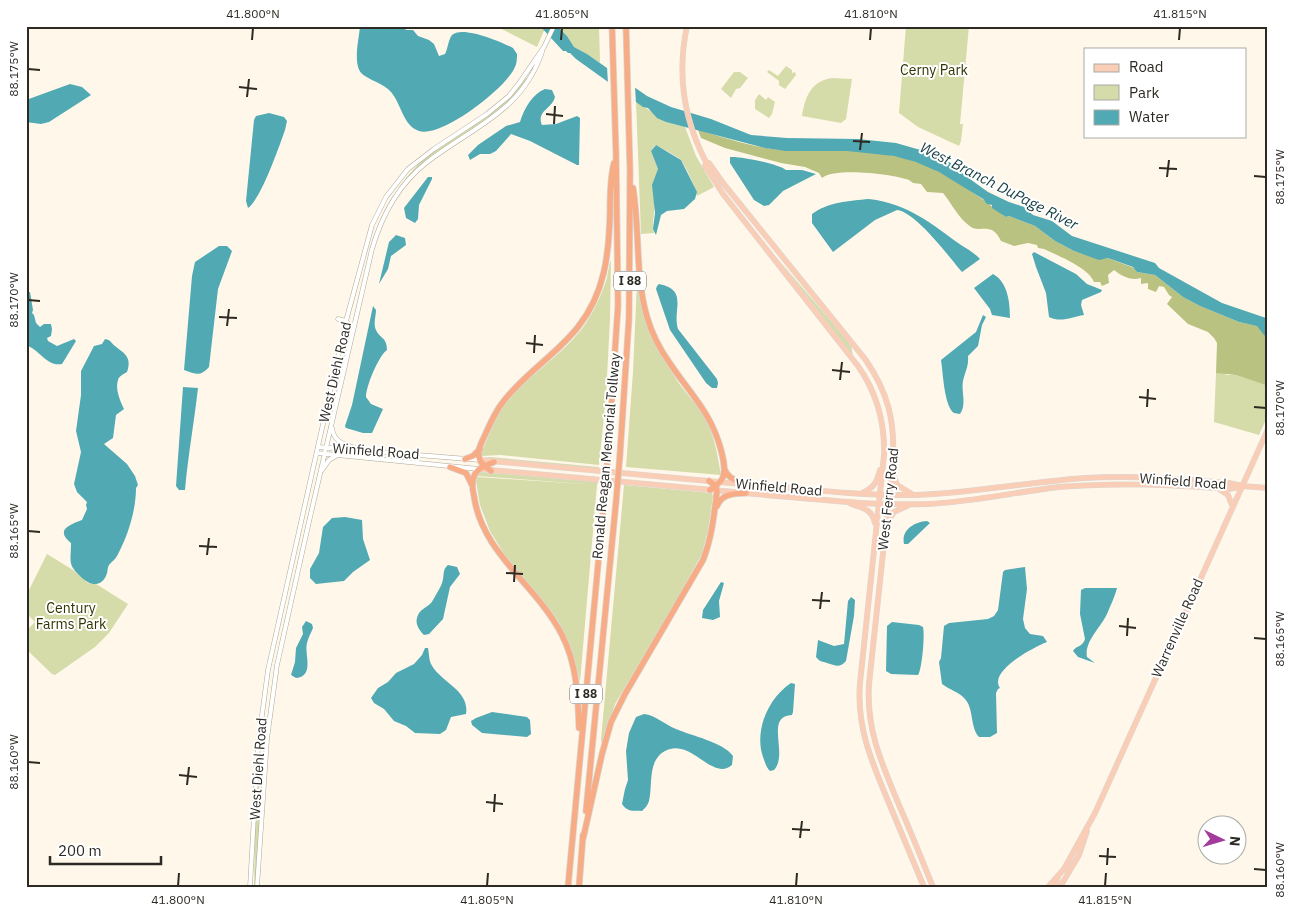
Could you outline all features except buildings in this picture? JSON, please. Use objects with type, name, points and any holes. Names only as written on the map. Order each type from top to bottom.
[{"type":"highway","name":"Ronald Reagan Memorial Tollway","points":[[568,887],[604,501],[618,306],[612,26]]},
{"type":"highway","name":"Ronald Reagan Memorial Tollway","points":[[579,887],[616,502],[630,318],[630,172],[626,26]]},
{"type":"highway","points":[[492,471],[485,466],[479,457],[480,449],[490,423],[502,403],[515,388],[558,349],[584,320],[604,278],[608,255],[611,176],[616,154]]},
{"type":"highway","points":[[630,172],[636,211],[641,290],[652,332],[664,355],[700,403],[709,419],[718,442],[724,468],[730,478],[753,485]]},
{"type":"highway","points":[[465,459],[473,456],[480,449]]},
{"type":"highway","points":[[472,485],[473,479],[479,470],[494,462]]},
{"type":"highway","points":[[450,467],[466,474],[472,485],[479,520],[491,544],[550,615],[567,646],[577,688],[580,752]]},
{"type":"highway","points":[[715,516],[718,486],[723,476],[724,468]]},
{"type":"highway","points":[[709,481],[718,486]]},
{"type":"highway","points":[[710,490],[718,486]]},
{"type":"highway","points":[[583,839],[610,722],[703,560],[711,539],[718,502],[730,495],[746,493]]},
{"type":"main road","name":"West Ferry Road","points":[[687,26],[682,64],[684,96],[690,128],[706,162],[814,295],[874,373],[886,399],[892,420],[894,444],[869,684],[870,719],[879,756],[933,887]]},
{"type":"main road","name":"West Ferry Road","points":[[706,162],[705,166],[723,194],[864,375],[881,412],[884,429],[884,455],[860,683],[860,720],[873,765],[924,887]]},
{"type":"main road","name":"Warrenville Road","points":[[1060,887],[1079,855],[1088,827],[1268,429]]},
{"type":"main road","points":[[860,494],[870,490],[875,485],[884,455]]},
{"type":"main road","name":"Winfield Road","points":[[480,460],[709,481]]},
{"type":"main road","name":"Winfield Road","points":[[479,470],[710,490]]},
{"type":"main road","points":[[892,470],[897,485],[915,495]]},
{"type":"main road","name":"Winfield Road","points":[[718,486],[753,485],[860,494],[915,495],[960,492],[1074,479],[1146,477],[1212,481],[1242,486]]},
{"type":"main road","name":"Winfield Road","points":[[718,486],[746,493],[845,502],[912,504],[957,501],[1089,485],[1140,484],[1229,489],[1242,486]]},
{"type":"main road","points":[[1242,486],[1268,488]]},
{"type":"main road","points":[[1217,488],[1228,495],[1233,505]]},
{"type":"main road","points":[[845,502],[869,510],[874,517],[876,528]]},
{"type":"main road","points":[[886,523],[895,512],[912,504]]},
{"type":"main road","name":"Warrenville Road","points":[[1048,887],[1058,876],[1088,827]]},
{"type":"main road","points":[[1054,887],[1058,876]]},
{"type":"street","name":"West Diehl Road","points":[[258,887],[265,760],[273,692],[285,628],[324,454],[372,248],[382,218],[392,201],[411,177],[426,163],[492,120],[514,101],[538,64],[554,26]]},
{"type":"street","name":"West Diehl Road","points":[[250,887],[257,758],[274,635],[346,321],[372,225],[391,190],[408,169],[423,156],[487,114],[509,96],[544,47]]},
{"type":"street","points":[[338,319],[346,321],[353,331]]},
{"type":"street","points":[[332,424],[333,434],[340,443],[362,450]]},
{"type":"street","name":"Winfield Road","points":[[318,447],[480,460]]},
{"type":"street","name":"Winfield Road","points":[[317,453],[479,470]]},
{"type":"street","points":[[320,472],[329,460],[336,456]]},
{"type":"green space","points":[[496,26],[546,26],[537,47]]},
{"type":"green space","points":[[557,26],[599,26],[600,63],[574,47]]},
{"type":"green space","name":"Cerny Park","points":[[906,26],[969,26],[960,124],[963,124],[959,146],[918,127],[899,113]]},
{"type":"green space","points":[[786,66],[792,70],[792,73],[795,72],[796,75],[785,89],[779,85],[779,81],[767,72],[769,70],[778,76]]},
{"type":"green space","points":[[734,72],[740,72],[748,78],[740,88],[736,89],[731,98],[721,89]]},
{"type":"green space","points":[[528,78],[518,92],[495,114],[427,160],[405,179],[424,158],[497,109]]},
{"type":"green space","points":[[832,78],[852,79],[846,119],[841,123],[802,116],[810,91],[819,83]]},
{"type":"green space","points":[[759,94],[766,100],[768,97],[775,102],[769,118],[755,109],[755,100]]},
{"type":"green space","points":[[636,101],[666,122],[685,127],[696,156],[714,187],[697,196],[681,160],[655,145],[651,151],[658,169],[653,223],[654,233],[641,234]]},
{"type":"green space","points":[[698,130],[773,149],[840,150],[879,153],[905,158],[929,167],[963,186],[1006,217],[1009,216],[1035,226],[1055,241],[1074,251],[1099,259],[1108,258],[1134,268],[1137,272],[1155,275],[1183,297],[1200,306],[1239,322],[1258,326],[1268,340],[1268,386],[1236,375],[1216,373],[1217,343],[1214,338],[1208,332],[1188,324],[1167,304],[1172,297],[1164,287],[1159,286],[1156,292],[1148,289],[1148,283],[1141,284],[1141,278],[1133,279],[1126,277],[1114,270],[1108,275],[1109,283],[1102,286],[1100,282],[1094,282],[1079,267],[1044,249],[1038,248],[1037,245],[1028,243],[1014,246],[1001,241],[994,231],[990,229],[975,229],[971,227],[959,215],[943,193],[927,192],[921,184],[878,174],[851,172],[829,175],[822,178],[819,173],[805,167],[781,163],[725,148],[701,138]]},
{"type":"green space","points":[[778,259],[851,345],[853,356]]},
{"type":"green space","points":[[611,260],[606,396],[599,465],[500,455],[480,455],[495,420],[503,407],[527,381],[578,334],[586,323],[603,290]]},
{"type":"green space","points":[[637,281],[642,307],[652,339],[678,382],[705,418],[713,436],[721,475],[626,467]]},
{"type":"green space","points":[[1221,372],[1268,386],[1268,415],[1259,435],[1214,422],[1216,373]]},
{"type":"green space","points":[[484,458],[599,467],[599,469]]},
{"type":"green space","points":[[481,472],[598,482],[597,485],[477,476]]},
{"type":"green space","points":[[477,477],[597,485],[580,682],[571,648],[557,619],[506,557],[490,531],[480,505]]},
{"type":"green space","points":[[624,485],[712,493],[713,496],[708,531],[702,554],[615,704],[602,744],[601,740]]},
{"type":"green space","name":"Century Farms Park","points":[[47,554],[73,570],[88,583],[96,584],[128,604],[109,633],[95,647],[55,675],[26,649],[26,631],[35,622],[26,613],[26,596]]},
{"type":"green space","points":[[259,760],[260,816],[254,887],[255,831]]},
{"type":"water","points":[[360,26],[403,26],[406,30],[413,30],[418,36],[434,44],[439,56],[445,54],[452,35],[457,32],[473,33],[513,48],[517,54],[516,63],[508,78],[498,88],[457,120],[429,131],[419,131],[409,124],[391,92],[368,78],[358,67],[357,54]]},
{"type":"water","points":[[540,26],[557,26],[574,47],[647,96],[671,107],[711,119],[751,135],[787,138],[858,139],[896,143],[929,151],[947,160],[988,192],[1024,207],[1033,215],[1052,221],[1072,236],[1155,263],[1159,268],[1222,303],[1266,318],[1268,321],[1268,340],[1257,326],[1239,322],[1200,306],[1183,297],[1155,275],[1137,272],[1133,267],[1108,258],[1099,260],[1074,251],[1055,241],[1035,226],[1009,216],[1006,217],[992,208],[992,205],[987,204],[983,199],[939,172],[916,162],[894,156],[847,151],[786,151],[765,148],[666,122],[657,118],[648,108],[643,107],[570,53],[563,51]]},
{"type":"water","points":[[70,84],[82,87],[91,95],[49,122],[41,124],[26,122],[26,100]]},
{"type":"water","points":[[545,89],[552,90],[555,97],[541,116],[542,125],[556,124],[577,116],[580,118],[579,165],[530,141],[511,134],[496,151],[490,154],[480,154],[470,160],[468,155],[478,145],[506,126],[520,122],[529,103],[536,94]]},
{"type":"water","points":[[269,113],[284,117],[287,121],[279,148],[264,184],[248,208],[246,201],[254,120],[256,116]]},
{"type":"water","points":[[656,145],[681,160],[697,192],[695,199],[684,209],[667,211],[661,215],[656,235],[653,229],[655,213],[652,185],[658,169],[651,151]]},
{"type":"water","points":[[730,157],[759,161],[776,165],[786,170],[802,170],[816,174],[783,191],[769,205],[764,206],[754,200],[730,163]]},
{"type":"water","points":[[428,177],[432,177],[432,179],[419,205],[418,219],[415,223],[406,218],[404,208]]},
{"type":"water","points":[[869,199],[896,205],[908,210],[929,222],[980,259],[962,272],[941,246],[913,218],[897,210],[875,220],[833,252],[812,223],[812,214],[825,207],[846,201]]},
{"type":"water","points":[[396,235],[405,238],[406,245],[391,256],[388,269],[379,284],[389,242]]},
{"type":"water","points":[[219,246],[227,246],[232,251],[218,289],[209,367],[203,372],[195,373],[184,370],[192,276],[195,262]]},
{"type":"water","points":[[1034,252],[1076,274],[1087,284],[1102,290],[1082,300],[1081,305],[1084,315],[1062,320],[1049,317],[1046,293],[1032,254]]},
{"type":"water","points":[[993,274],[1005,287],[1009,300],[1010,318],[992,315],[990,309],[974,288]]},
{"type":"water","points":[[659,284],[674,291],[677,296],[678,329],[717,379],[717,388],[712,388],[706,383],[670,330],[656,289]]},
{"type":"water","points":[[26,292],[30,292],[32,313],[36,323],[40,327],[44,324],[51,324],[51,336],[47,338],[48,341],[57,346],[74,339],[76,341],[62,364],[48,361],[26,345]]},
{"type":"water","points":[[373,306],[376,310],[375,328],[385,340],[387,350],[380,358],[374,371],[366,397],[371,404],[383,409],[372,433],[363,433],[346,428],[345,426],[352,405]]},
{"type":"water","points":[[983,315],[986,317],[982,325],[978,346],[968,356],[963,381],[962,410],[960,414],[954,413],[946,396],[941,360],[976,332]]},
{"type":"water","points":[[105,339],[127,356],[129,363],[127,372],[119,377],[117,384],[118,395],[124,409],[116,415],[113,438],[104,444],[127,464],[135,476],[138,485],[131,523],[125,540],[116,557],[108,566],[107,575],[104,580],[94,584],[84,580],[72,566],[71,543],[64,535],[64,531],[69,526],[82,520],[87,509],[87,502],[77,492],[74,484],[81,452],[76,431],[81,395],[81,371],[94,346],[102,344]]},
{"type":"water","points":[[183,387],[198,388],[185,490],[179,490],[176,486]]},
{"type":"water","points":[[345,517],[362,520],[363,539],[370,560],[344,581],[316,584],[310,578],[310,569],[319,553],[323,527],[332,518]]},
{"type":"water","points":[[927,521],[930,523],[908,544],[904,544],[904,535],[913,525]]},
{"type":"water","points":[[448,565],[457,567],[460,574],[450,587],[443,619],[429,634],[424,635],[417,625],[418,615],[433,600],[443,579],[444,570]]},
{"type":"water","points":[[1025,567],[1027,589],[1023,619],[1025,628],[1030,634],[1043,636],[1047,642],[1014,660],[1000,674],[998,681],[1000,688],[996,693],[997,733],[990,737],[979,737],[974,728],[968,703],[960,695],[942,684],[939,662],[944,626],[949,623],[988,619],[994,616],[998,610],[1003,572],[1005,570]]},
{"type":"water","points":[[721,582],[724,583],[719,601],[720,617],[713,620],[702,618],[703,610]]},
{"type":"water","points":[[1085,588],[1117,588],[1107,614],[1088,646],[1087,657],[1095,663],[1078,657],[1073,651],[1083,644],[1085,639],[1080,614],[1081,590]]},
{"type":"water","points":[[851,597],[855,600],[854,616],[846,661],[837,666],[821,661],[816,657],[818,640],[834,646],[844,644],[848,601]]},
{"type":"water","points":[[306,621],[312,624],[313,628],[306,648],[307,669],[302,676],[296,678],[291,675],[295,662],[296,648],[303,634],[302,627]]},
{"type":"water","points":[[892,622],[923,627],[923,652],[918,675],[891,674],[886,671],[887,626]]},
{"type":"water","points":[[425,648],[428,648],[430,662],[435,670],[459,692],[466,706],[466,714],[451,717],[446,730],[440,734],[415,733],[406,726],[394,721],[371,698],[378,688],[388,682],[396,673],[414,664]]},
{"type":"water","points":[[791,683],[795,684],[793,712],[792,715],[784,717],[779,722],[778,763],[774,770],[770,771],[765,763],[761,747],[762,726],[765,716],[776,697]]},
{"type":"water","points":[[492,712],[527,717],[530,720],[531,734],[527,737],[482,733],[472,725],[471,721]]},
{"type":"water","points":[[644,714],[653,716],[676,729],[722,747],[733,756],[732,765],[724,769],[717,768],[684,750],[675,748],[665,751],[659,755],[653,767],[647,805],[642,811],[627,809],[622,804],[628,780],[626,751],[629,733],[636,717]]},
{"type":"pier","points":[[607,66],[635,86],[636,104],[608,84]]},
{"type":"waterway","name":"West Branch DuPage River","points":[[966,177],[970,174]]}]
